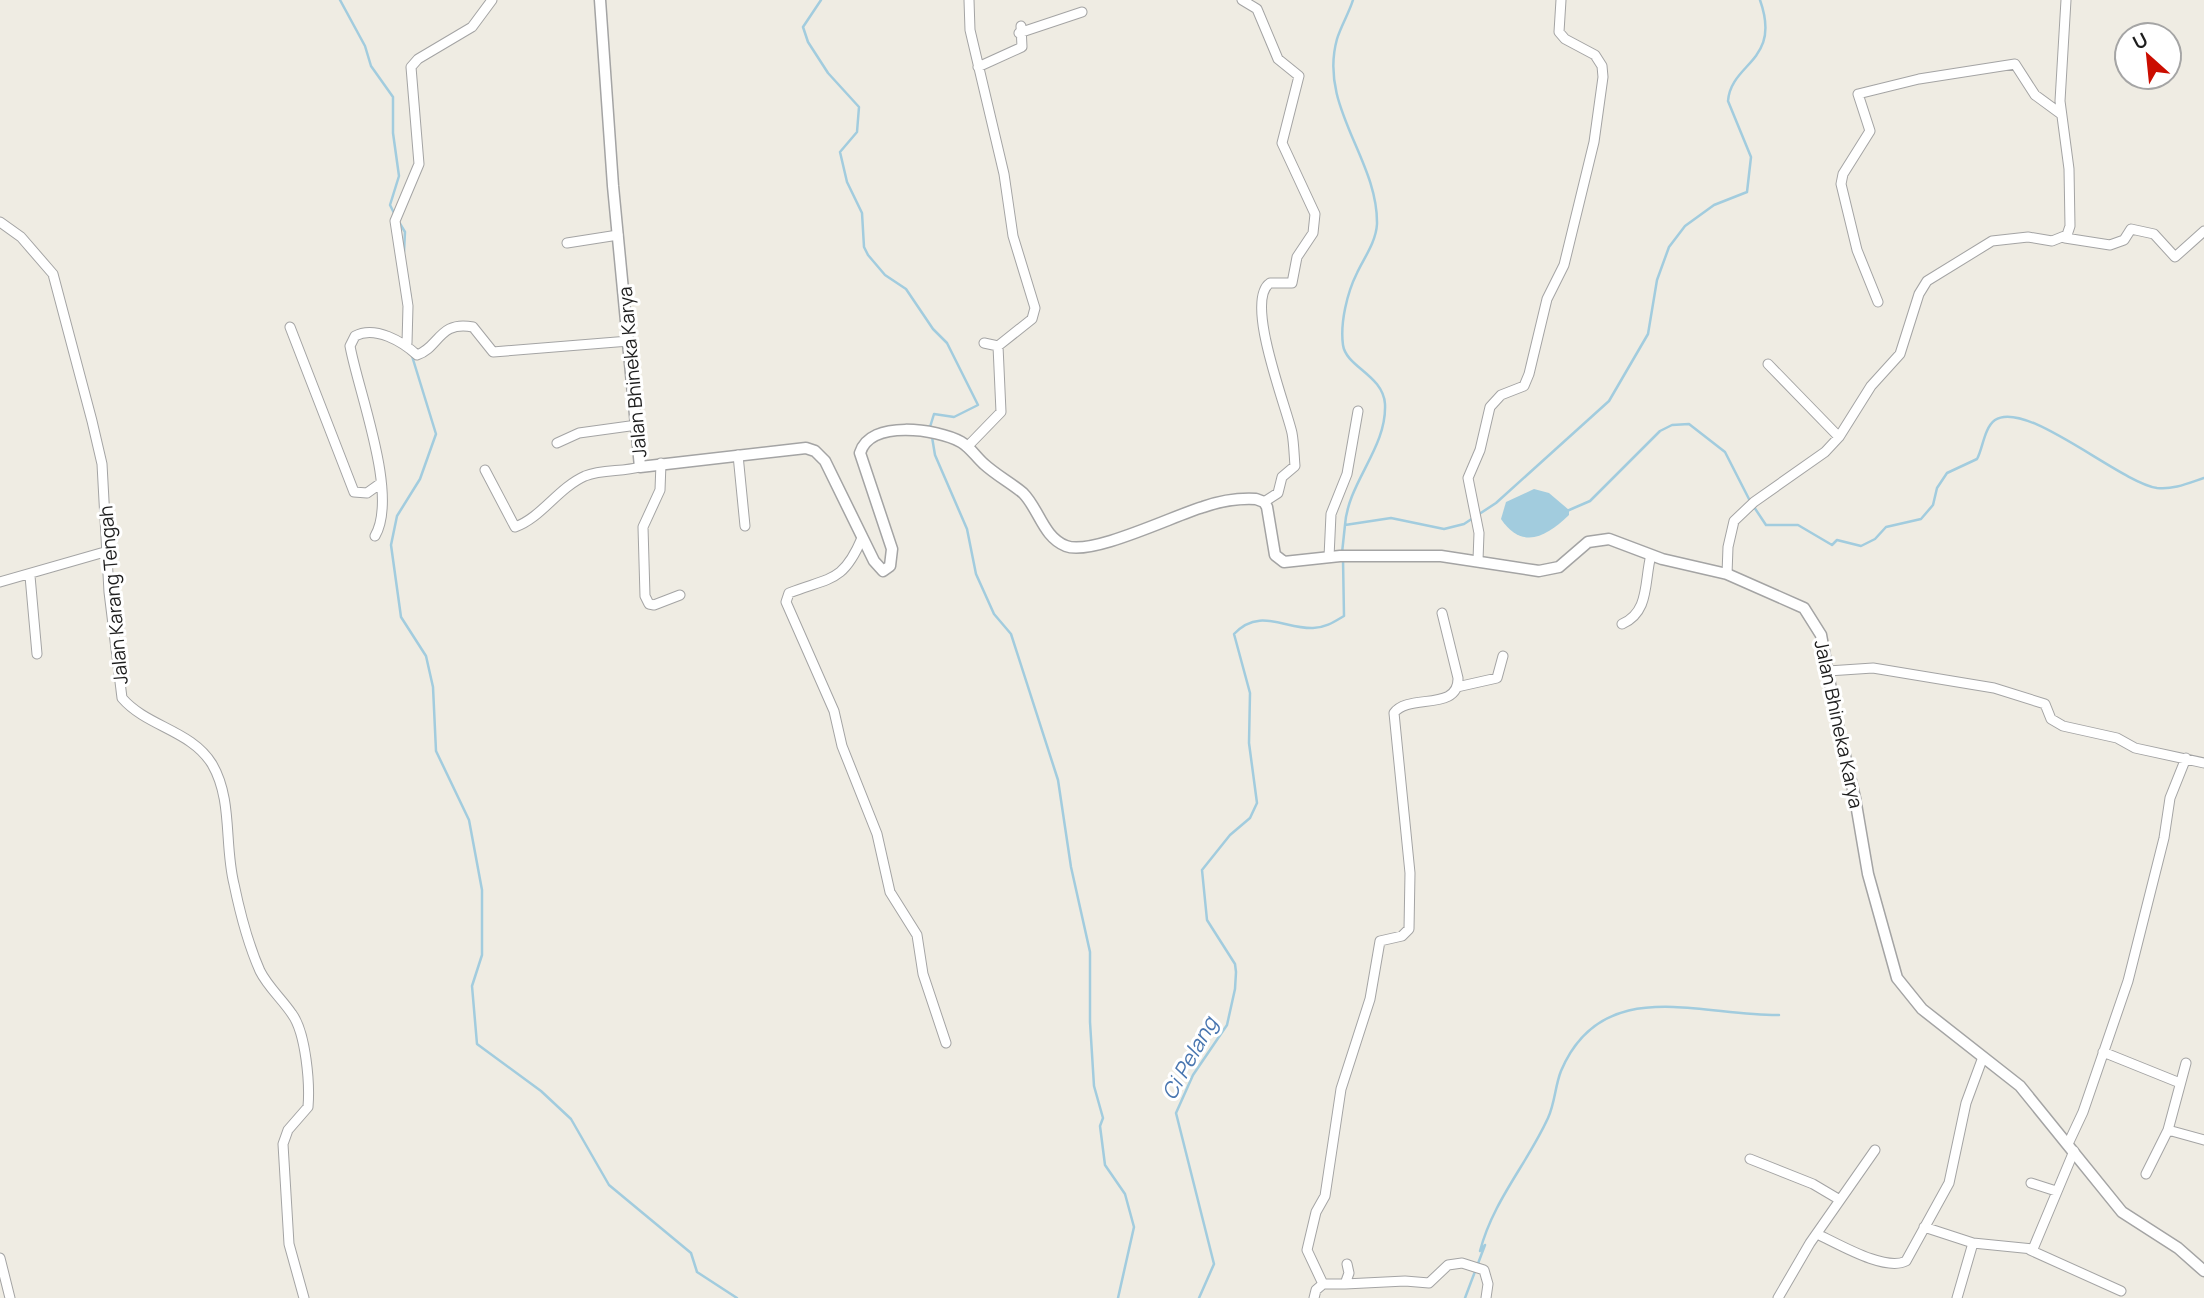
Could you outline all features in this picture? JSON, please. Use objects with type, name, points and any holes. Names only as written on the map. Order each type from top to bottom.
[{"type":"street","points":[[407,343],[408,306],[395,221],[419,164],[411,67],[418,59],[472,27],[492,0]]},
{"type":"street","name":"Jalan Bhineka Karya","points":[[600,0],[618,235],[640,467],[738,455],[806,449],[814,451],[824,461],[878,568],[886,570],[890,566],[892,549],[860,457],[861,449],[867,440],[886,432],[911,430],[942,435],[967,447],[985,465],[1025,496],[1048,531],[1070,548],[1090,547],[1223,502],[1244,499],[1264,502],[1278,559],[1284,562],[1329,557],[1426,555],[1478,560],[1527,570],[1554,569],[1564,565],[1584,544],[1605,539],[1620,541],[1651,555],[1727,574],[1808,611],[1821,635],[1856,798],[1868,874],[1887,933],[1895,972],[1922,1009],[2020,1086],[2122,1212],[2178,1248],[2204,1271]]},
{"type":"street","points":[[969,0],[970,30],[1004,174],[1015,247],[1035,308],[1032,319],[998,346]]},
{"type":"street","points":[[1242,0],[1257,9],[1278,59],[1299,76],[1282,143],[1315,214],[1312,233],[1297,257],[1292,283],[1268,283],[1265,289],[1263,336],[1292,431],[1294,466],[1282,477],[1278,494],[1264,502]]},
{"type":"street","points":[[1478,560],[1479,533],[1468,478],[1480,450],[1490,407],[1501,395],[1524,386],[1529,374],[1547,299],[1564,265],[1594,142],[1602,66],[1595,54],[1565,39],[1559,32],[1561,0]]},
{"type":"street","points":[[2065,238],[2070,226],[2069,169],[2061,114],[2066,0]]},
{"type":"street","points":[[978,67],[1022,47],[1021,29],[1082,12]]},
{"type":"street","points":[[1878,302],[1857,250],[1841,184],[1843,174],[1870,131],[1858,94],[1919,79],[2015,64],[2035,95],[2061,114]]},
{"type":"street","name":"Jalan Karang Tengah","points":[[0,222],[46,261],[56,281],[68,337],[100,454],[109,592],[122,698],[143,715],[190,741],[212,764],[224,798],[233,881],[243,919],[262,975],[293,1015],[301,1031],[308,1107],[288,1130],[283,1144],[289,1244],[304,1298]]},
{"type":"street","points":[[1727,574],[1730,532],[1739,515],[1819,457],[1839,437],[1871,386],[1906,344],[1919,294],[1927,281],[1992,241],[2014,237],[2052,241],[2065,238],[2110,246],[2124,240],[2133,229],[2154,234],[2175,257],[2204,231]]},
{"type":"street","points":[[568,243],[618,235]]},
{"type":"street","points":[[375,536],[382,508],[381,483],[350,346],[355,335],[366,332],[407,343],[415,353],[421,354],[445,330],[468,325],[473,327],[493,352],[629,341]]},
{"type":"street","points":[[290,327],[354,492],[367,493],[381,483]]},
{"type":"street","points":[[984,343],[998,346]]},
{"type":"street","points":[[967,447],[1001,412],[998,346]]},
{"type":"street","points":[[1768,364],[1839,437]]},
{"type":"street","points":[[1329,557],[1331,514],[1346,478],[1358,411]]},
{"type":"street","points":[[558,443],[579,433],[637,425]]},
{"type":"street","points":[[738,455],[745,526]]},
{"type":"street","points":[[660,463],[661,485],[643,527],[645,596],[649,604],[654,605],[680,595]]},
{"type":"street","points":[[485,470],[515,527],[527,522],[554,497],[585,476],[640,467]]},
{"type":"street","points":[[862,538],[848,567],[839,575],[789,593],[786,602],[834,710],[845,755],[880,842],[890,892],[917,935],[922,974],[946,1043]]},
{"type":"street","points":[[0,582],[30,576],[108,551]]},
{"type":"street","points":[[1622,624],[1635,617],[1642,608],[1651,555]]},
{"type":"street","points":[[30,576],[37,654]]},
{"type":"street","points":[[1442,613],[1458,678],[1457,687]]},
{"type":"street","points":[[1323,1284],[1307,1250],[1316,1212],[1325,1196],[1341,1089],[1370,999],[1380,941],[1402,936],[1409,929],[1410,873],[1394,713],[1400,707],[1447,697],[1457,687],[1497,678],[1503,656]]},
{"type":"street","points":[[1828,671],[1873,668],[1932,680],[1994,688],[2045,704],[2051,719],[2063,726],[2108,735],[2135,747],[2204,763]]},
{"type":"street","points":[[2030,1250],[2056,1191],[2131,971],[2164,838],[2170,798],[2186,758]]},
{"type":"street","points":[[2103,1052],[2180,1083]]},
{"type":"street","points":[[1817,1234],[1871,1258],[1895,1264],[1906,1261],[1949,1183],[1966,1103],[1983,1057]]},
{"type":"street","points":[[2146,1174],[2168,1129],[2186,1063]]},
{"type":"street","points":[[2168,1129],[2204,1140]]},
{"type":"street","points":[[1777,1298],[1840,1199],[1875,1150]]},
{"type":"street","points":[[1750,1159],[1813,1184],[1840,1199]]},
{"type":"street","points":[[2031,1183],[2056,1191]]},
{"type":"street","points":[[1924,1227],[1973,1243],[2030,1250],[2120,1291]]},
{"type":"street","points":[[1957,1298],[1973,1243]]},
{"type":"street","points":[[0,1258],[10,1298]]},
{"type":"street","points":[[1314,1298],[1316,1290],[1323,1284],[1405,1280],[1429,1283],[1445,1266],[1462,1263],[1481,1268],[1488,1284],[1486,1298]]},
{"type":"street","points":[[1345,1284],[1349,1273],[1347,1264]]},
{"type":"water","points":[[1534,489],[1549,493],[1569,510],[1569,515],[1544,534],[1535,537],[1518,535],[1501,519],[1506,502]]},
{"type":"waterway","points":[[340,0],[365,46],[371,66],[393,97],[393,133],[399,176],[390,205],[394,213]]},
{"type":"waterway","points":[[821,0],[803,27],[808,42],[828,73],[859,107],[857,132],[840,152],[847,182],[862,213],[864,247],[885,275],[906,289],[933,329],[947,343],[978,405],[954,417],[934,414],[930,427]]},
{"type":"waterway","points":[[1345,525],[1353,494],[1380,435],[1385,404],[1378,386],[1351,359],[1343,345],[1343,318],[1347,299],[1372,243],[1377,224],[1375,200],[1368,177],[1335,87],[1333,64],[1337,39],[1353,0]]},
{"type":"waterway","points":[[1342,553],[1345,525],[1391,518],[1444,529],[1464,524],[1496,503],[1609,401],[1648,334],[1657,280],[1669,247],[1685,226],[1714,205],[1747,192],[1751,157],[1728,101],[1737,77],[1760,49],[1765,36],[1760,0]]},
{"type":"waterway","points":[[399,222],[405,232],[404,252]]},
{"type":"waterway","points":[[406,269],[411,300]]},
{"type":"waterway","points":[[412,356],[436,434],[420,479],[397,516],[391,545],[401,617],[426,656],[433,687],[436,751],[469,820],[482,890],[482,955],[472,986],[477,1044],[541,1091],[571,1119],[609,1185],[691,1253],[697,1272],[737,1298]]},
{"type":"waterway","points":[[1754,507],[1766,525],[1798,525],[1832,545],[1837,540],[1861,546],[1875,539],[1886,527],[1921,519],[1933,505],[1937,488],[1947,473],[1977,459],[1991,424],[1995,420],[2009,417],[2028,421],[2050,431],[2120,472],[2157,488],[2175,487],[2204,478]]},
{"type":"waterway","points":[[1567,511],[1590,501],[1660,431],[1672,425],[1689,424],[1725,452],[1750,501]]},
{"type":"waterway","points":[[932,437],[935,455],[967,529],[976,574],[994,614],[1011,634],[1058,780],[1071,867],[1090,952],[1094,1086],[1103,1118],[1100,1126],[1105,1165],[1125,1194],[1134,1227],[1118,1298]]},
{"type":"waterway","name":"Ci Pelang","points":[[1199,1298],[1214,1264],[1176,1113],[1193,1075],[1227,1025],[1235,989],[1235,964],[1207,920],[1202,870],[1230,835],[1250,818],[1257,803],[1249,743],[1250,693],[1234,634],[1253,622],[1272,621],[1317,628],[1344,616],[1343,559]]},
{"type":"waterway","points":[[1465,1298],[1493,1216],[1548,1118],[1561,1071],[1579,1041],[1601,1021],[1627,1011],[1656,1007],[1779,1015]]}]
